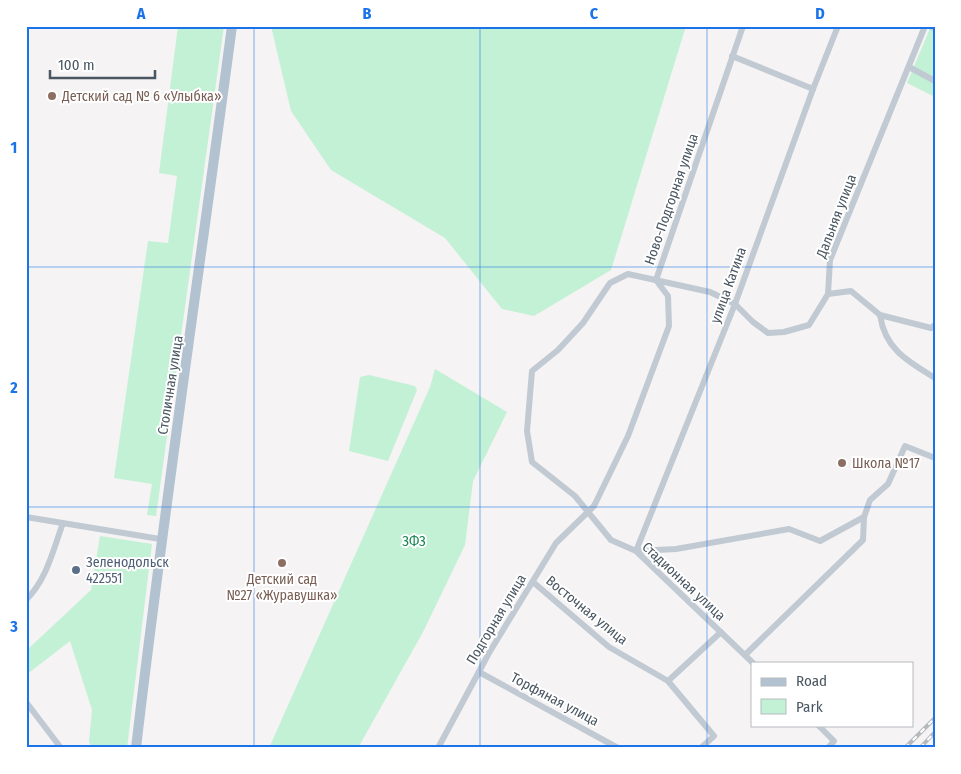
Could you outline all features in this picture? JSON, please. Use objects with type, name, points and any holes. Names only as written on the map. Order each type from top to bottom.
[{"type":"main road","name":"Столичная улица","points":[[136,748],[160,539],[192,329],[232,26]]},
{"type":"street","name":"Ново-Подгорная улица","points":[[587,512],[594,506],[628,436],[670,326],[668,296],[656,280],[743,26]]},
{"type":"street","name":"улица Катина","points":[[636,551],[735,304],[813,89],[838,26]]},
{"type":"street","name":"Дальняя улица","points":[[532,371],[558,350],[583,323],[610,283],[628,274],[710,292],[735,304],[753,322],[768,333],[784,332],[808,325],[828,294],[830,260],[925,26]]},
{"type":"street","points":[[930,26],[935,28]]},
{"type":"street","points":[[732,56],[813,89]]},
{"type":"street","points":[[909,66],[935,82]]},
{"type":"street","points":[[828,294],[851,291],[880,315],[931,328],[935,325]]},
{"type":"street","points":[[880,315],[883,333],[903,360],[935,378]]},
{"type":"street","name":"Стадионная улица","points":[[532,371],[527,431],[532,462],[575,496],[611,540],[636,551],[752,662]]},
{"type":"street","points":[[745,656],[863,540],[864,517],[870,500],[888,484],[905,446],[935,458]]},
{"type":"street","name":"Подгорная улица","points":[[438,748],[479,672],[556,543],[587,512]]},
{"type":"street","points":[[636,551],[676,549],[789,529],[820,540],[864,517]]},
{"type":"street","points":[[26,518],[160,539]]},
{"type":"street","points":[[26,600],[34,592],[45,574],[63,523]]},
{"type":"street","name":"Восточная улица","points":[[533,582],[609,647],[668,681],[714,736],[701,748]]},
{"type":"street","points":[[668,681],[721,632]]},
{"type":"street","name":"Торфяная улица","points":[[479,672],[618,748]]},
{"type":"street","points":[[26,702],[61,748]]},
{"type":"street","points":[[819,726],[834,741],[828,748]]},
{"type":"green space","points":[[178,26],[224,26],[156,516],[147,515],[152,484],[114,478],[148,241],[168,243],[177,176],[159,173]]},
{"type":"green space","points":[[271,26],[686,26],[611,270],[534,316],[502,309],[445,238],[331,170],[291,111]]},
{"type":"green space","points":[[931,26],[935,26],[935,97],[907,83]]},
{"type":"green space","name":"ЗФЗ","points":[[435,369],[507,412],[473,481],[465,545],[423,632],[358,748],[269,748],[430,387]]},
{"type":"green space","points":[[369,375],[415,386],[417,390],[388,461],[349,451],[360,377]]},
{"type":"green space","points":[[100,536],[152,544],[127,748],[92,748],[89,742],[92,710],[70,641],[26,675],[26,651],[91,590]]},
{"type":"railway","points":[[905,748],[935,718]]},
{"type":"railway","points":[[920,748],[935,732]]},
{"type":"place","name":"Детский сад № 6 «Улыбка»","points":[[52,96]]},
{"type":"place","name":"Школа №17","points":[[842,463]]},
{"type":"place","name":"Детский сад №27 «Журавушка»","points":[[282,563]]},
{"type":"place","name":"Зеленодольск 422551","points":[[76,570]]}]
